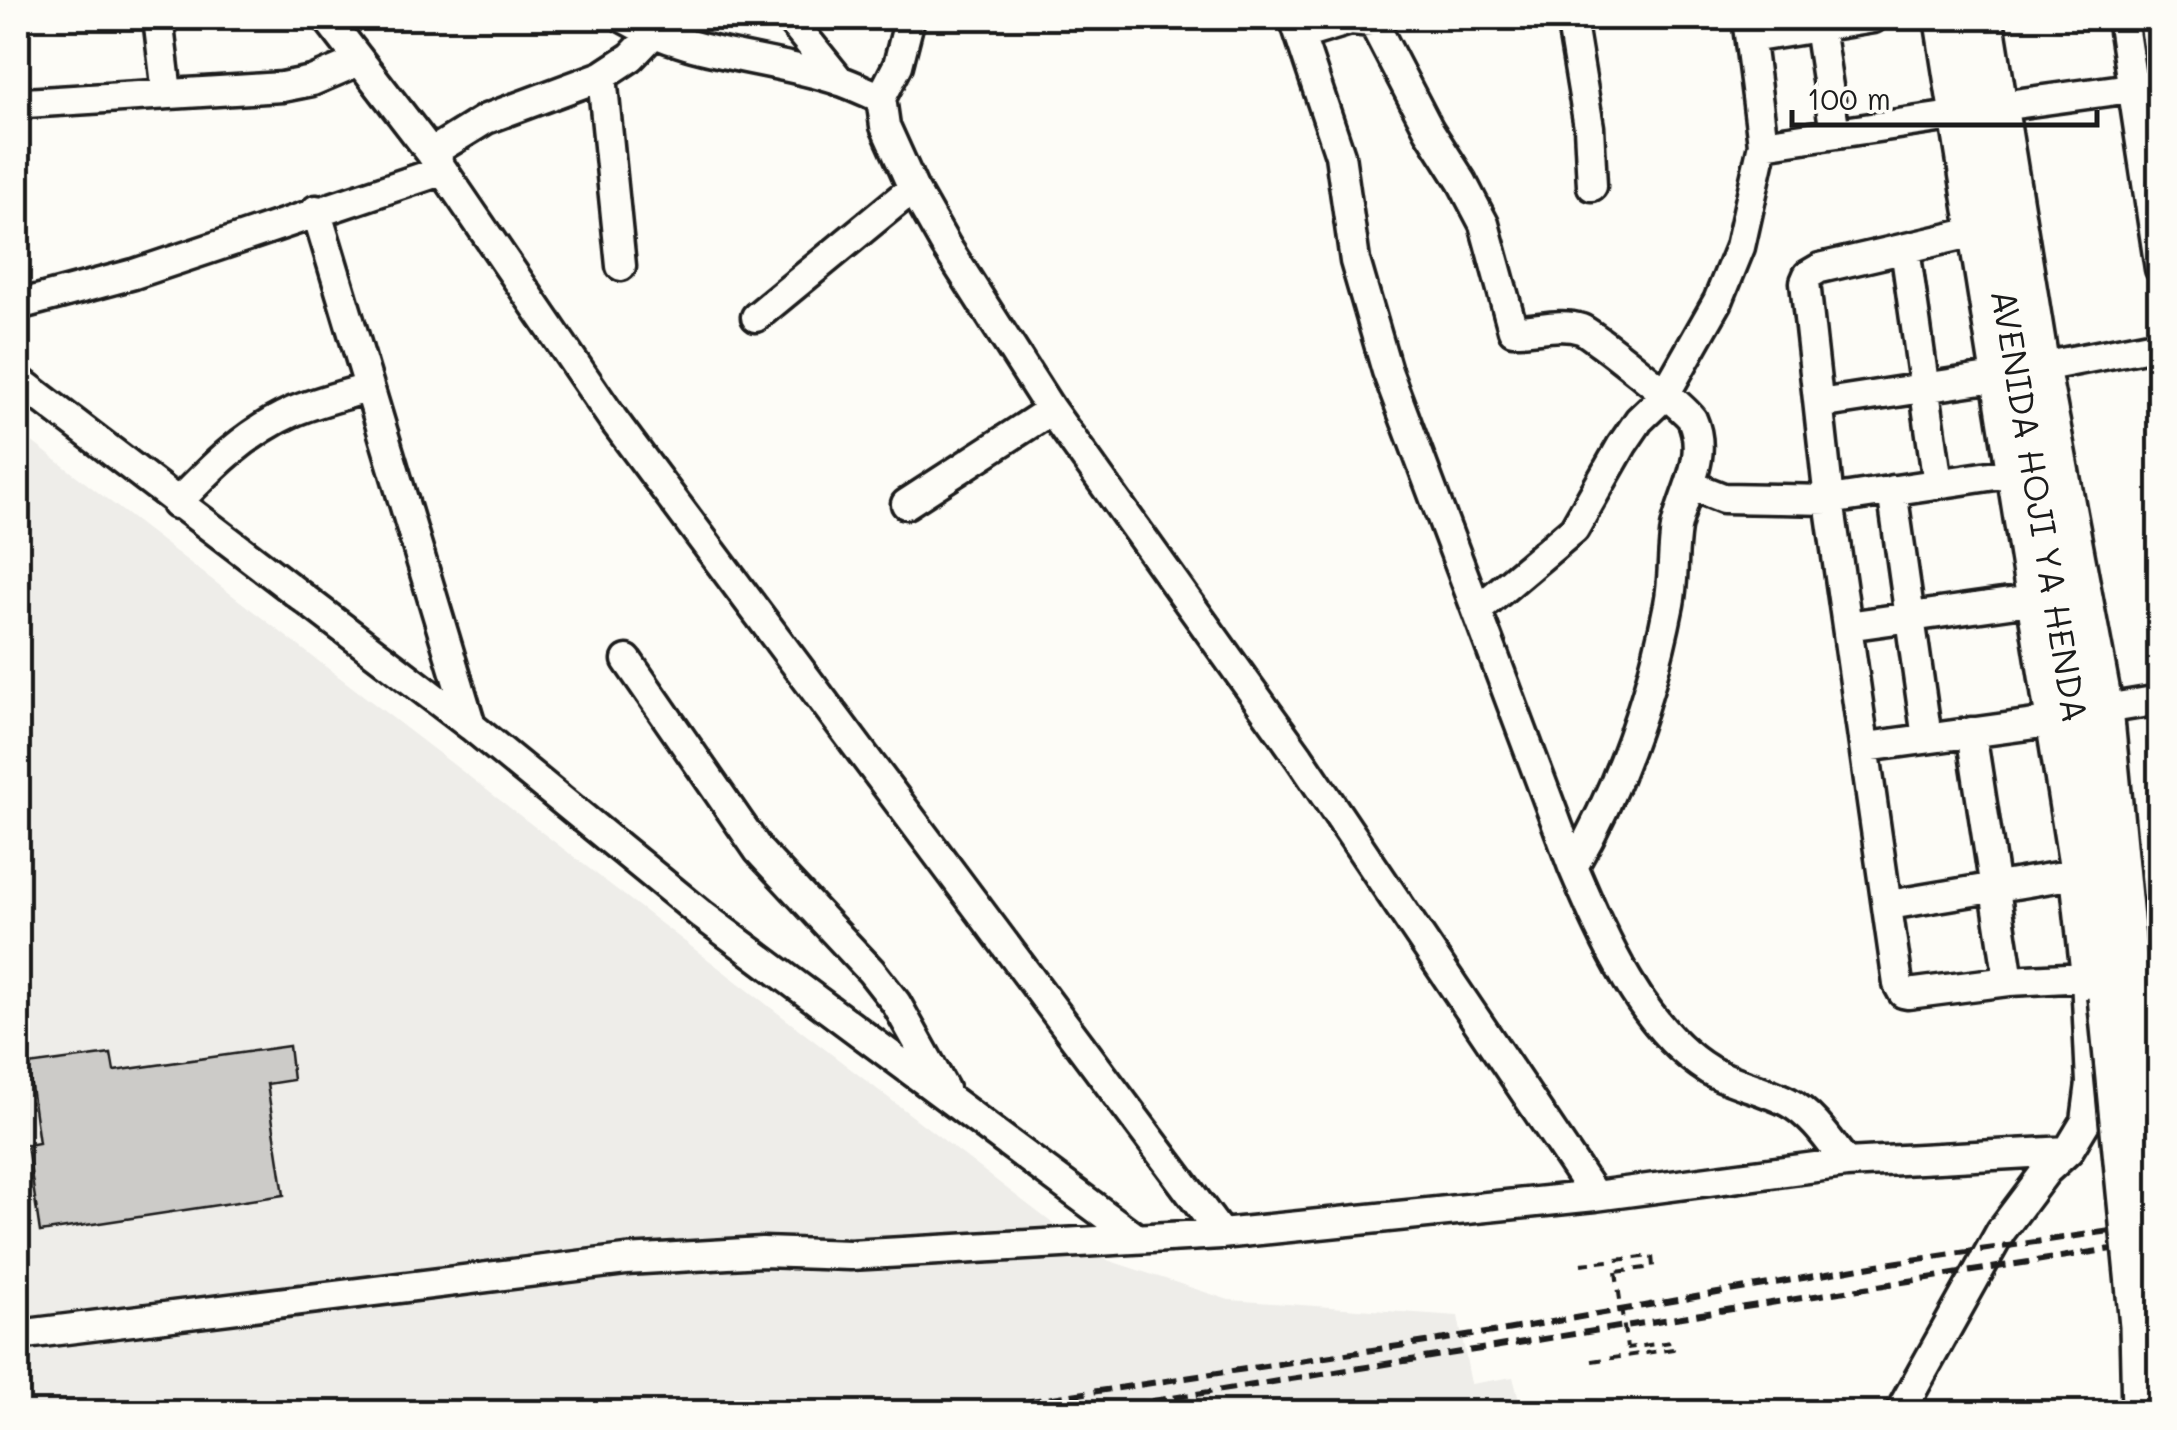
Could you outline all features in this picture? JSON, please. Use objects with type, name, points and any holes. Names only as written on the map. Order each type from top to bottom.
[{"type":"main road","name":"AVENIDA HOJI YA HENDA","points":[[1957,18],[2021,471],[2074,716],[2108,988]]},
{"type":"main road","name":"AVENIDA HOJI YA HENDA","points":[[1985,18],[2041,368],[2105,710],[2108,988]]},
{"type":"main road","points":[[2108,988],[2160,1277]]},
{"type":"main road","points":[[2108,988],[2138,1326],[2140,1412]]},
{"type":"street","points":[[158,18],[167,94]]},
{"type":"street","points":[[327,18],[436,162],[612,418],[1221,1234]]},
{"type":"street","points":[[789,18],[840,80]]},
{"type":"street","points":[[910,18],[898,65],[881,98],[885,126],[913,188],[946,246],[1051,410],[1298,757],[1595,1196]]},
{"type":"street","points":[[1572,18],[1589,127],[1592,186]]},
{"type":"street","points":[[1478,610],[1574,529],[1638,420],[1664,396],[1718,301],[1740,247],[1764,144],[1749,28],[1819,27],[1864,18]]},
{"type":"street","name":"AVENIDA HOJI YA HENDA","points":[[1900,1412],[2001,1231],[2046,1171],[2068,1151],[2086,1121],[2108,988],[2074,874],[2030,600],[2021,471],[1995,376],[1939,18]]},
{"type":"street","points":[[2122,18],[2146,86],[2160,269]]},
{"type":"street","points":[[1573,867],[1603,815],[1646,693],[1670,598],[1676,531],[1699,456],[1698,435],[1688,411],[1664,396],[1590,333],[1569,326],[1516,331],[1510,327],[1484,224],[1429,130],[1374,22],[1350,20],[1298,26],[1340,156],[1350,236],[1368,312],[1573,867],[1606,944],[1667,1035],[1712,1072],[1789,1102],[1807,1114],[1846,1163]]},
{"type":"street","points":[[18,305],[134,274],[316,210],[436,162],[486,118],[602,76],[631,57],[637,22],[718,52],[840,80],[881,98]]},
{"type":"street","points":[[1819,27],[1835,132]]},
{"type":"street","points":[[18,99],[26,102],[296,86],[360,61]]},
{"type":"street","points":[[602,76],[621,266]]},
{"type":"street","points":[[2000,106],[2146,86]]},
{"type":"street","points":[[1764,144],[1952,116]]},
{"type":"street","points":[[756,317],[913,188]]},
{"type":"street","points":[[316,210],[471,726]]},
{"type":"street","points":[[1971,232],[1820,268],[1806,278],[1829,500],[1898,984],[1903,993],[2009,982],[2108,988]]},
{"type":"street","points":[[1905,248],[1938,484]]},
{"type":"street","points":[[2041,368],[2160,344]]},
{"type":"street","points":[[1820,404],[1995,376]]},
{"type":"street","points":[[18,380],[471,726],[702,916],[1136,1238]]},
{"type":"street","points":[[176,504],[252,434],[295,411],[367,388]]},
{"type":"street","points":[[906,504],[1051,410]]},
{"type":"street","points":[[1690,485],[1723,498],[1829,500],[2021,471]]},
{"type":"street","points":[[1892,490],[1927,738]]},
{"type":"street","points":[[1847,626],[2030,600]]},
{"type":"street","points":[[627,660],[759,850],[872,971],[896,1003],[947,1095]]},
{"type":"street","points":[[2105,710],[2160,700]]},
{"type":"street","points":[[1866,747],[2050,722]]},
{"type":"street","points":[[1971,732],[2009,982]]},
{"type":"street","points":[[1889,905],[2074,874]]},
{"type":"street","points":[[18,1336],[645,1258],[762,1252],[850,1256],[1221,1234],[1595,1196],[1846,1163],[2068,1151]]},
{"type":"path","points":[[1581,1264],[1652,1256],[1654,1267],[1616,1272],[1627,1348],[1671,1342],[1672,1349],[1592,1361]]},
{"type":"shaded area","points":[[18,431],[1095,1256],[1229,1300],[1458,1316],[1471,1384],[1513,1377],[1522,1412],[18,1412]]},
{"type":"building","points":[[289,1046],[293,1080],[267,1084],[284,1195],[40,1232],[27,1145],[39,1143],[28,1065],[111,1054],[114,1071]]},
{"type":"railway","points":[[958,1412],[1506,1330],[1878,1265],[2110,1231]]},
{"type":"railway","points":[[1083,1412],[2111,1249]]}]
